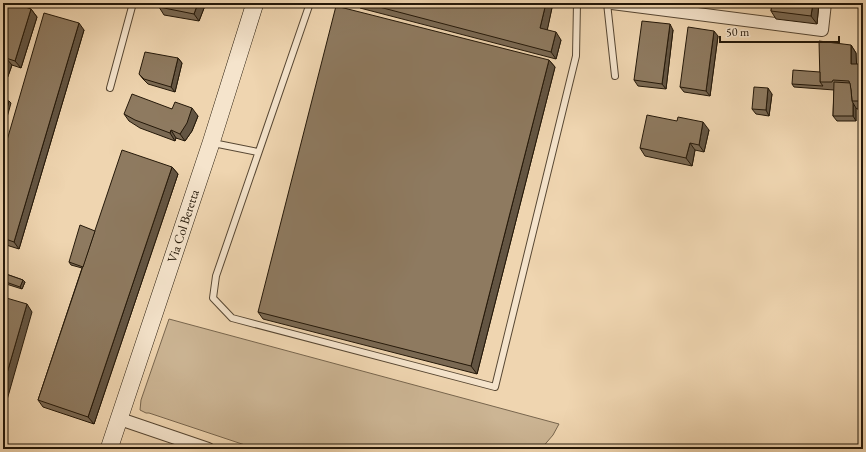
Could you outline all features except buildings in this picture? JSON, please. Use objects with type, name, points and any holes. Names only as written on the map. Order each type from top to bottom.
[{"type":"street","name":"Via Col Beretta","points":[[110,449],[211,143],[255,3]]},
{"type":"street","points":[[612,3],[822,30],[826,3]]},
{"type":"street","points":[[120,419],[208,449]]},
{"type":"lane","points":[[110,88],[133,3]]},
{"type":"lane","points":[[310,3],[216,276],[213,298],[232,318],[495,386],[576,56],[577,3]]},
{"type":"lane","points":[[608,3],[615,76]]},
{"type":"lane","points":[[211,143],[258,152]]},
{"type":"shaded area","points":[[169,319],[559,424],[553,435],[541,449],[257,449],[140,410],[141,400]]}]
